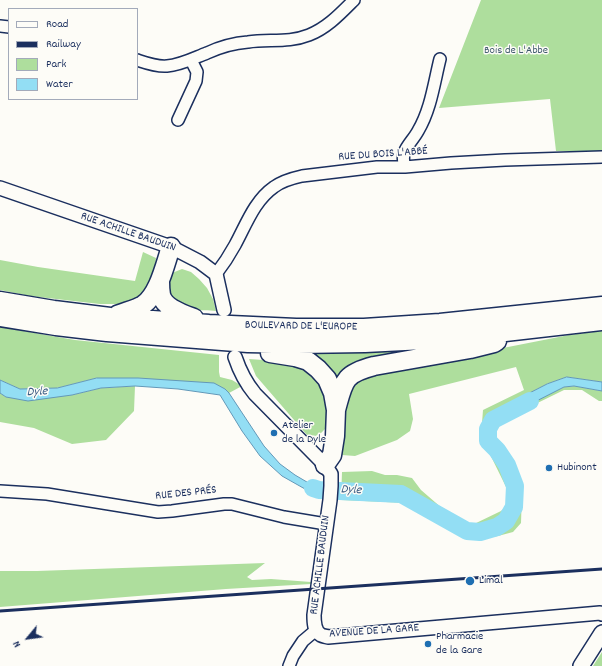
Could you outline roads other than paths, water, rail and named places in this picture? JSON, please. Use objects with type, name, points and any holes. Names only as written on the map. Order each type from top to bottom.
[{"type":"highway","points":[[110,317],[143,305],[150,297],[160,282],[171,247]]},
{"type":"highway","points":[[160,282],[161,296],[170,307],[180,313],[210,324]]},
{"type":"highway","name":"BOULEVARD DE L'EUROPE","points":[[0,301],[110,317],[296,328],[364,328],[440,323],[602,306]]},
{"type":"highway","name":"BOULEVARD DE L'EUROPE","points":[[0,317],[107,332],[248,343],[298,344],[365,343],[444,338],[602,321]]},
{"type":"highway","points":[[325,465],[332,455],[336,410],[345,382],[351,374],[374,366],[470,349],[494,343],[506,332]]},
{"type":"highway","points":[[248,343],[267,352],[295,356],[308,361],[327,379],[333,393],[336,410]]},
{"type":"main road","points":[[581,666],[602,634]]},
{"type":"street","points":[[138,60],[164,67],[191,60],[233,44],[301,38],[321,29],[336,18],[354,0]]},
{"type":"street","points":[[405,167],[402,160],[404,151],[418,132],[428,109],[440,59]]},
{"type":"street","points":[[178,120],[196,81],[197,72],[191,60]]},
{"type":"street","name":"RUE DU BOIS L'ABBÉ","points":[[216,274],[227,259],[256,206],[266,194],[277,185],[302,176],[365,168],[405,167],[505,160],[602,157]]},
{"type":"street","name":"RUE ACHILLE BAUDUIN","points":[[0,188],[171,247],[200,262],[216,274]]},
{"type":"street","points":[[216,274],[224,310]]},
{"type":"street","points":[[235,357],[242,376],[255,394],[325,465]]},
{"type":"street","name":"RUE ACHILLE BAUDUIN","points":[[316,630],[314,615],[331,486],[331,474],[325,465]]},
{"type":"street","name":"RUE DES PRÉS","points":[[0,491],[47,494],[158,512],[224,504],[284,517],[326,524]]},
{"type":"street","name":"AVENUE DE LA GARE","points":[[316,630],[321,635],[328,637],[602,614]]},
{"type":"street","points":[[289,666],[293,656],[303,641],[316,630]]},
{"type":"water","points":[[567,377],[602,382],[602,391],[574,386],[564,387],[509,415],[508,404],[547,384]]},
{"type":"water","points":[[97,378],[138,378],[214,383],[229,393],[264,446],[280,464],[312,485],[324,487],[323,494],[318,494],[305,489],[282,476],[260,456],[242,431],[220,395],[178,389],[135,386],[101,388],[72,395],[28,401],[6,397],[0,393],[0,380],[20,389],[57,388]]},
{"type":"waterway","name":"Dyle","points":[[313,488],[319,490],[401,494],[467,531],[480,532],[497,527],[506,521],[514,507],[515,486],[507,465],[497,450],[488,441],[488,429],[493,420],[530,401]]},
{"type":"railway","points":[[0,611],[602,569]]},
{"type":"place","name":"Atelier de la Dyle","points":[[274,433]]},
{"type":"place","name":"Hubinont","points":[[549,468]]},
{"type":"place","name":"Limal","points":[[470,581]]},
{"type":"place","name":"Pharmacie de la Gare","points":[[428,644]]},
{"type":"park label","name":"Bois de L'Abbe","points":[[516,51]]}]
